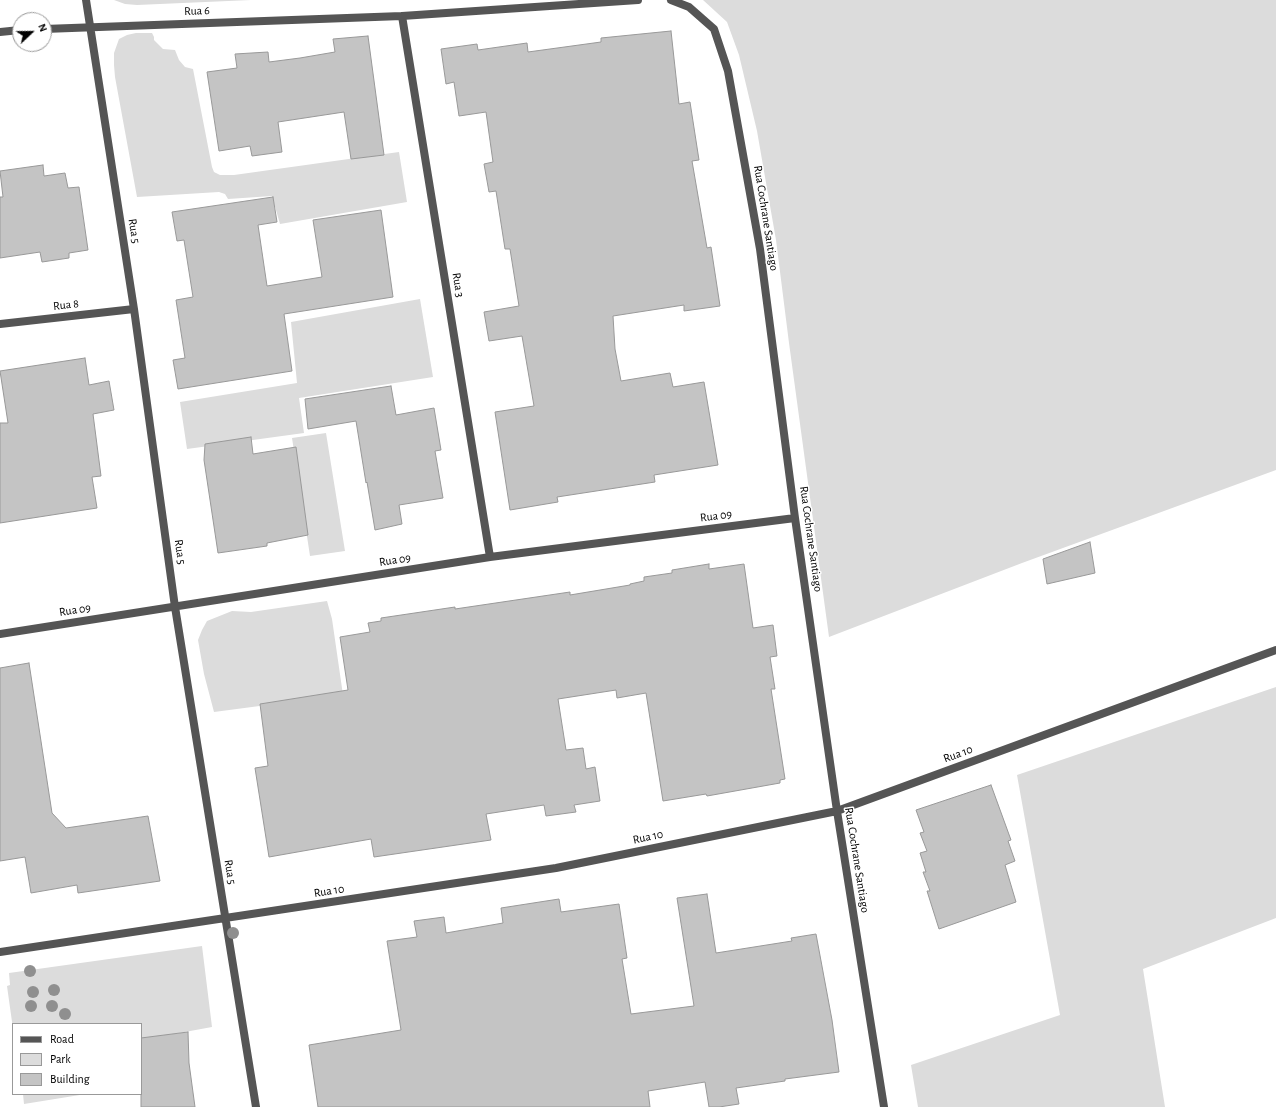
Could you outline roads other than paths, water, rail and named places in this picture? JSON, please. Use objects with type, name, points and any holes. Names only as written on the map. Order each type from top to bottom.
[{"type":"street","name":"Rua 5","points":[[86,0],[134,310],[175,607],[256,1107]]},
{"type":"street","name":"Rua 6","points":[[52,29],[402,16],[638,0]]},
{"type":"street","name":"Rua Cochrane Santiago","points":[[671,0],[689,7],[714,29],[728,71],[760,249],[795,518],[837,811],[884,1107]]},
{"type":"street","name":"Rua 3","points":[[402,16],[490,557]]},
{"type":"street","points":[[0,32],[12,31]]},
{"type":"street","name":"Rua 8","points":[[0,324],[134,310]]},
{"type":"street","name":"Rua 09","points":[[0,634],[490,557],[795,518]]},
{"type":"street","name":"Rua 10","points":[[0,952],[556,868],[837,811],[1276,650]]}]
